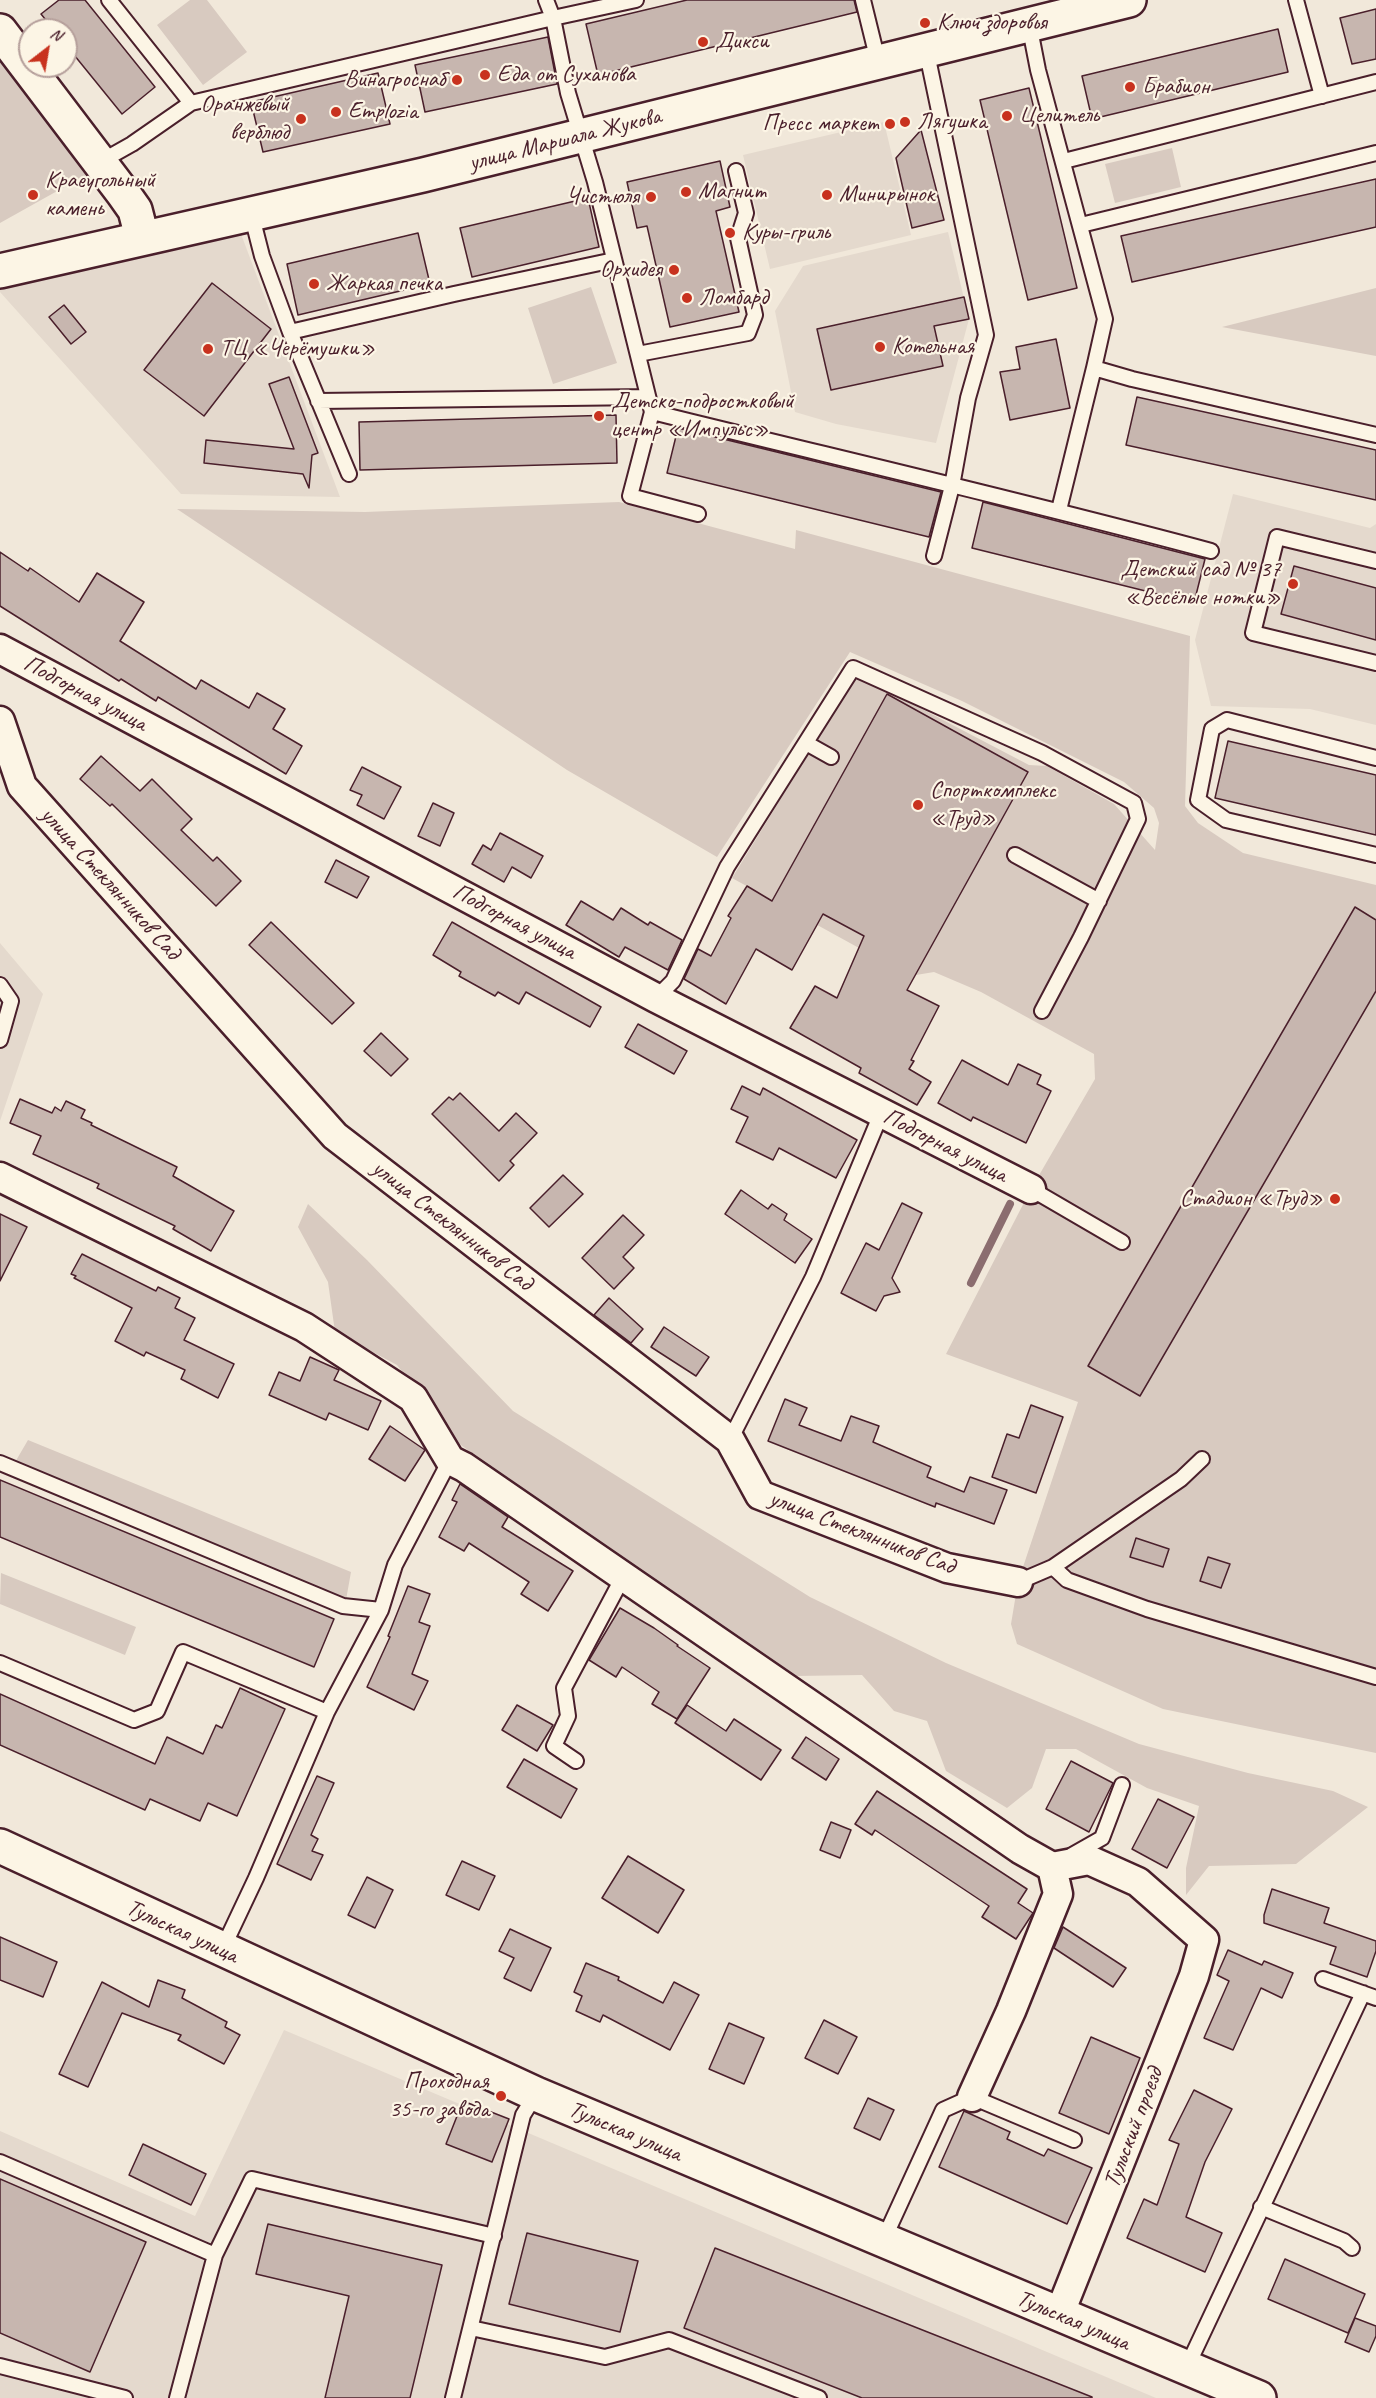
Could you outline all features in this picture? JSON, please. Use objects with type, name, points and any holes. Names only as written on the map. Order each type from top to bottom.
[{"type":"main road","name":"улица Маршала Жукова","points":[[0,271],[142,237],[423,176],[1128,0]]},
{"type":"main road","points":[[0,31],[135,210],[142,237]]},
{"type":"main road","name":"Тульская улица","points":[[0,1846],[536,2094],[1259,2398]]},
{"type":"street","name":"Подгорная улица","points":[[0,649],[656,998],[1031,1189]]},
{"type":"street","name":"улица Стеклянников Сад","points":[[0,721],[22,786],[335,1136],[730,1440],[760,1495],[947,1568],[1018,1582]]},
{"type":"street","points":[[0,1177],[304,1327],[413,1398],[450,1460],[464,1467],[1020,1850],[1052,1867],[1058,1894],[1011,2011],[972,2097]]},
{"type":"street","name":"Тульский проезд","points":[[1052,1867],[1089,1860],[1138,1882],[1204,1940],[1194,1976],[1059,2315]]},
{"type":"lane","points":[[109,0],[191,103]]},
{"type":"lane","points":[[546,0],[553,18],[568,93],[583,136],[652,412],[630,496],[698,514]]},
{"type":"lane","points":[[99,163],[132,144],[191,103],[636,0]]},
{"type":"lane","points":[[863,0],[878,61]]},
{"type":"lane","points":[[1296,0],[1322,96]]},
{"type":"lane","points":[[1029,24],[1038,70],[1105,318],[1059,510]]},
{"type":"lane","points":[[926,49],[986,335],[968,398],[952,486],[934,556]]},
{"type":"lane","points":[[1064,161],[1376,82]]},
{"type":"lane","points":[[1081,225],[1376,153]]},
{"type":"lane","points":[[638,354],[748,333],[755,315],[738,238],[746,213],[736,171]]},
{"type":"lane","points":[[251,213],[262,256],[290,332],[349,474]]},
{"type":"lane","points":[[290,332],[614,260]]},
{"type":"lane","points":[[1094,368],[1132,380],[1376,435]]},
{"type":"lane","points":[[318,401],[648,397]]},
{"type":"lane","points":[[652,412],[1059,510],[1211,551]]},
{"type":"lane","points":[[1376,561],[1277,537],[1253,633],[1376,663]]},
{"type":"lane","points":[[656,998],[673,981],[727,867],[853,668],[1042,753],[1134,803],[1138,819],[1042,1011]]},
{"type":"lane","points":[[1376,758],[1227,720],[1212,729],[1198,800],[1226,820],[1376,855]]},
{"type":"lane","points":[[806,743],[831,757]]},
{"type":"lane","points":[[1016,855],[1099,901]]},
{"type":"lane","points":[[0,985],[11,1001],[0,1040]]},
{"type":"lane","points":[[730,1440],[813,1277],[881,1114]]},
{"type":"lane","points":[[1031,1189],[1122,1242]]},
{"type":"lane","points":[[1018,1582],[1053,1567],[1181,1479],[1202,1459]]},
{"type":"lane","points":[[222,1950],[256,1878],[327,1712],[381,1610],[395,1565],[450,1460]]},
{"type":"lane","points":[[0,1463],[343,1606],[381,1610]]},
{"type":"lane","points":[[1053,1567],[1067,1580],[1148,1609],[1376,1677]]},
{"type":"lane","points":[[576,1761],[554,1746],[568,1716],[564,1688],[623,1577]]},
{"type":"lane","points":[[0,1663],[134,1720],[157,1711],[183,1653],[327,1712]]},
{"type":"lane","points":[[1052,1867],[1102,1838],[1122,1785]]},
{"type":"lane","points":[[1186,2369],[1261,2207],[1370,1996],[1323,1979]]},
{"type":"lane","points":[[453,2398],[523,2115],[536,2094]]},
{"type":"lane","points":[[883,2241],[943,2110],[972,2097],[1074,2140]]},
{"type":"lane","points":[[0,2162],[215,2255]]},
{"type":"lane","points":[[177,2398],[215,2255],[252,2179],[494,2236]]},
{"type":"lane","points":[[1261,2207],[1344,2241],[1352,2248]]},
{"type":"lane","points":[[471,2328],[605,2357],[669,2340],[819,2398]]},
{"type":"lane","points":[[0,2366],[125,2398]]},
{"type":"shaded area","points":[[190,0],[207,0],[247,52],[203,85],[157,25]]},
{"type":"shaded area","points":[[0,48],[18,72],[18,78],[23,78],[93,171],[0,223]]},
{"type":"shaded area","name":"Минирынок","points":[[884,122],[911,235],[770,269],[743,155]]},
{"type":"shaded area","points":[[1172,148],[1181,187],[1115,203],[1105,164]]},
{"type":"shaded area","points":[[948,232],[969,319],[936,443],[836,424],[795,412],[775,311],[803,266]]},
{"type":"shaded area","points":[[241,234],[340,497],[181,494],[0,292],[0,287]]},
{"type":"shaded area","points":[[591,287],[617,363],[553,384],[528,308]]},
{"type":"shaded area","points":[[1376,288],[1376,356],[1222,327]]},
{"type":"shaded area","name":"Детский сад № 37 «Весёлые нотки»","points":[[1233,494],[1370,528],[1376,524],[1376,725],[1310,709],[1211,706],[1195,640]]},
{"type":"shaded area","points":[[619,502],[795,549],[796,530],[1190,636],[1185,806],[1198,823],[1243,853],[1376,885],[1376,1753],[1163,1709],[1017,1644],[1011,1624],[1018,1582],[1078,1402],[946,1354],[1031,1189],[1095,1079],[1094,1054],[981,992],[934,972],[916,975],[859,948],[732,878],[857,675],[1029,765],[1047,766],[1114,804],[1155,850],[1159,823],[1154,808],[1124,782],[962,701],[850,652],[717,857],[567,770],[177,509],[365,512]]},
{"type":"shaded area","points":[[0,943],[43,994],[0,1121]]},
{"type":"shaded area","points":[[308,1204],[367,1260],[513,1411],[810,1597],[946,1663],[1139,1744],[1248,1773],[1333,1791],[1368,1807],[1296,1864],[1209,1866],[1186,1895],[1186,1868],[1199,1806],[1147,1788],[1076,1749],[1046,1749],[1032,1788],[1007,1808],[946,1771],[927,1721],[894,1711],[862,1675],[796,1676],[547,1509],[457,1442],[397,1365],[335,1332],[328,1282],[298,1227]]},
{"type":"shaded area","points":[[28,1440],[351,1572],[346,1600],[14,1464]]},
{"type":"shaded area","points":[[1,1573],[136,1627],[125,1655],[0,1604]]},
{"type":"shaded area","points":[[284,2030],[1156,2398],[0,2398],[0,2131],[195,2216]]},
{"type":"building","points":[[59,0],[85,0],[155,87],[122,114],[78,60],[78,18],[44,18],[41,14]]},
{"type":"building","points":[[687,0],[854,0],[857,12],[598,75],[586,24]]},
{"type":"building","points":[[1376,9],[1376,59],[1352,64],[1340,18]]},
{"type":"building","points":[[1278,29],[1288,72],[1092,119],[1082,76]]},
{"type":"building","points":[[548,37],[557,84],[425,112],[415,65]]},
{"type":"building","points":[[378,73],[390,124],[263,152],[251,102]]},
{"type":"building","points":[[1029,88],[1077,288],[1028,300],[980,100]]},
{"type":"building","points":[[921,130],[944,220],[912,228],[896,158]]},
{"type":"building","points":[[720,161],[730,207],[716,211],[739,312],[670,327],[647,226],[637,228],[627,182]]},
{"type":"building","points":[[1376,179],[1376,227],[1132,282],[1121,236]]},
{"type":"building","points":[[588,198],[599,247],[472,277],[460,228]]},
{"type":"building","points":[[418,233],[430,284],[298,315],[287,264]]},
{"type":"building","name":"ТЦ «Черёмушки»","points":[[212,283],[271,329],[204,416],[144,370]]},
{"type":"building","name":"Котельная","points":[[964,297],[969,319],[934,326],[943,366],[831,390],[817,329]]},
{"type":"building","points":[[64,305],[86,332],[71,344],[49,317]]},
{"type":"building","points":[[1056,339],[1070,408],[1010,420],[1000,372],[1020,369],[1016,347]]},
{"type":"building","points":[[289,377],[318,453],[312,455],[309,488],[303,474],[204,463],[206,440],[294,449],[269,384]]},
{"type":"building","points":[[1137,397],[1376,450],[1376,500],[1126,445]]},
{"type":"building","points":[[616,415],[617,463],[360,470],[359,422]]},
{"type":"building","points":[[678,428],[941,492],[929,537],[667,473]]},
{"type":"building","points":[[983,502],[1205,559],[1194,603],[972,548]]},
{"type":"building","points":[[0,552],[28,571],[30,568],[79,602],[97,573],[144,602],[120,641],[196,689],[201,680],[249,708],[257,693],[285,709],[273,729],[302,746],[286,774],[158,697],[156,701],[121,679],[119,681],[0,606]]},
{"type":"building","points":[[1294,566],[1376,588],[1376,640],[1281,614]]},
{"type":"building","name":"Спорткомплекс «Труд»","points":[[887,694],[1028,772],[907,990],[939,1006],[911,1060],[914,1061],[909,1069],[931,1082],[917,1105],[859,1073],[861,1068],[790,1028],[815,986],[837,998],[864,936],[823,914],[792,970],[756,949],[726,1004],[684,979],[698,949],[711,956],[731,918],[728,916],[747,886],[772,901]]},
{"type":"building","points":[[1228,741],[1376,775],[1376,835],[1215,798]]},
{"type":"building","points":[[101,756],[140,791],[152,779],[192,819],[181,830],[213,861],[217,857],[241,881],[216,906],[112,804],[110,806],[80,779]]},
{"type":"building","points":[[362,767],[401,787],[384,819],[357,805],[362,795],[350,790]]},
{"type":"building","points":[[433,803],[454,813],[440,846],[418,836]]},
{"type":"building","points":[[500,833],[543,856],[531,878],[512,867],[504,882],[472,864],[483,845],[491,850]]},
{"type":"building","points":[[336,860],[369,877],[357,898],[325,882]]},
{"type":"building","points":[[581,901],[613,920],[621,908],[648,925],[650,922],[682,940],[668,970],[625,947],[619,957],[566,925]]},
{"type":"building","points":[[1355,907],[1376,920],[1376,991],[1140,1396],[1088,1366]]},
{"type":"building","points":[[271,922],[354,1003],[332,1024],[249,945]]},
{"type":"building","points":[[452,922],[601,1007],[590,1027],[526,992],[519,1004],[498,992],[495,996],[459,976],[461,972],[433,955]]},
{"type":"building","points":[[638,1024],[687,1051],[674,1074],[625,1047]]},
{"type":"building","points":[[381,1033],[408,1059],[391,1076],[364,1051]]},
{"type":"building","points":[[962,1060],[1008,1085],[1018,1064],[1041,1075],[1037,1084],[1051,1091],[1026,1143],[973,1117],[971,1121],[938,1103]]},
{"type":"building","points":[[742,1086],[760,1095],[763,1088],[857,1140],[836,1178],[779,1148],[773,1160],[736,1142],[748,1117],[731,1109]]},
{"type":"building","points":[[460,1093],[499,1131],[516,1113],[537,1133],[510,1161],[514,1165],[499,1181],[432,1114],[449,1097],[453,1100]]},
{"type":"building","points":[[20,1099],[52,1113],[55,1107],[61,1111],[66,1101],[85,1110],[81,1118],[92,1123],[91,1125],[177,1167],[173,1176],[234,1211],[211,1251],[173,1229],[175,1226],[97,1188],[99,1184],[33,1154],[41,1136],[10,1123]]},
{"type":"building","points":[[563,1175],[583,1194],[549,1227],[530,1208]]},
{"type":"building","points":[[741,1190],[768,1209],[772,1204],[787,1214],[784,1220],[812,1239],[795,1263],[725,1214]]},
{"type":"building","points":[[902,1203],[922,1213],[892,1278],[900,1292],[884,1296],[876,1311],[841,1293],[866,1243],[879,1250]]},
{"type":"building","points":[[0,1214],[27,1227],[0,1281]]},
{"type":"building","points":[[623,1215],[644,1235],[623,1257],[634,1268],[614,1289],[582,1258]]},
{"type":"building","points":[[82,1254],[156,1291],[158,1287],[180,1298],[175,1308],[195,1318],[184,1340],[234,1364],[218,1398],[181,1379],[185,1370],[146,1352],[144,1356],[115,1341],[132,1308],[74,1278],[76,1276],[71,1274]]},
{"type":"building","points":[[609,1298],[643,1329],[631,1343],[594,1315]]},
{"type":"building","points":[[664,1327],[709,1357],[696,1376],[651,1347]]},
{"type":"building","points":[[310,1357],[339,1370],[334,1380],[381,1401],[368,1430],[329,1413],[326,1420],[269,1395],[279,1372],[300,1381]]},
{"type":"building","points":[[785,1399],[807,1408],[799,1425],[841,1441],[851,1416],[879,1426],[873,1442],[931,1467],[927,1477],[964,1492],[970,1477],[1007,1490],[994,1524],[936,1503],[935,1507],[768,1441]]},
{"type":"building","points":[[1031,1405],[1063,1417],[1036,1493],[992,1477],[1007,1434],[1019,1438]]},
{"type":"building","points":[[390,1426],[425,1450],[405,1481],[369,1459]]},
{"type":"building","points":[[0,1480],[334,1619],[314,1667],[0,1537]]},
{"type":"building","points":[[460,1484],[508,1517],[502,1527],[573,1571],[548,1611],[521,1594],[529,1582],[469,1543],[464,1551],[439,1537],[457,1502],[452,1500]]},
{"type":"building","points":[[1136,1538],[1169,1549],[1163,1567],[1130,1557]]},
{"type":"building","points":[[1208,1557],[1230,1564],[1221,1588],[1200,1581]]},
{"type":"building","points":[[408,1586],[430,1594],[419,1622],[430,1626],[412,1674],[428,1681],[414,1710],[367,1687],[390,1637],[388,1636]]},
{"type":"building","points":[[620,1608],[654,1628],[710,1668],[677,1719],[652,1704],[659,1692],[622,1667],[616,1677],[589,1660]]},
{"type":"building","points":[[240,1688],[285,1709],[237,1816],[208,1803],[200,1821],[150,1799],[145,1810],[0,1745],[0,1694],[155,1764],[167,1737],[203,1754],[216,1725],[222,1728]]},
{"type":"building","points":[[517,1705],[553,1725],[537,1751],[502,1730]]},
{"type":"building","points":[[687,1705],[726,1731],[734,1719],[781,1750],[761,1780],[675,1723]]},
{"type":"building","points":[[806,1737],[839,1759],[826,1780],[792,1758]]},
{"type":"building","points":[[524,1759],[577,1789],[561,1818],[507,1787]]},
{"type":"building","points":[[1071,1761],[1113,1783],[1089,1832],[1046,1809]]},
{"type":"building","points":[[317,1776],[334,1783],[311,1835],[318,1839],[312,1851],[323,1855],[311,1880],[277,1864]]},
{"type":"building","points":[[877,1791],[1027,1889],[1018,1903],[1033,1913],[1016,1939],[982,1917],[989,1906],[875,1830],[872,1835],[855,1824]]},
{"type":"building","points":[[1158,1799],[1194,1817],[1167,1868],[1132,1849]]},
{"type":"building","points":[[831,1822],[851,1830],[840,1858],[820,1850]]},
{"type":"building","points":[[628,1856],[684,1890],[658,1933],[602,1898]]},
{"type":"building","points":[[462,1861],[495,1876],[479,1910],[446,1895]]},
{"type":"building","points":[[367,1877],[393,1890],[375,1928],[348,1915]]},
{"type":"building","points":[[1272,1889],[1329,1908],[1324,1923],[1376,1941],[1376,1951],[1367,1977],[1330,1964],[1336,1947],[1264,1923],[1264,1915]]},
{"type":"building","points":[[1063,1927],[1126,1968],[1113,1987],[1054,1948]]},
{"type":"building","points":[[510,1929],[551,1948],[531,1991],[504,1978],[514,1958],[499,1951]]},
{"type":"building","points":[[0,1937],[57,1962],[43,1997],[0,1980]]},
{"type":"building","points":[[1228,1950],[1262,1965],[1264,1961],[1293,1973],[1282,1998],[1261,1988],[1233,2050],[1204,2038],[1229,1981],[1217,1975]]},
{"type":"building","points":[[586,1963],[619,1977],[618,1980],[663,2003],[674,1982],[699,1995],[670,2050],[603,2015],[600,2022],[576,2011],[582,1996],[574,1992]]},
{"type":"building","points":[[158,1980],[185,1990],[182,1998],[227,2022],[225,2027],[240,2035],[224,2064],[178,2040],[181,2035],[122,2013],[88,2087],[59,2074],[102,1982],[149,2007]]},
{"type":"building","points":[[824,2020],[857,2037],[838,2074],[805,2058]]},
{"type":"building","points":[[729,2023],[764,2038],[744,2084],[709,2069]]},
{"type":"building","points":[[1091,2037],[1140,2058],[1109,2134],[1059,2113]]},
{"type":"building","points":[[1194,2090],[1232,2109],[1205,2162],[1186,2217],[1222,2233],[1205,2272],[1127,2238],[1144,2199],[1157,2205],[1179,2144],[1169,2140]]},
{"type":"building","points":[[868,2098],[894,2110],[880,2140],[854,2128]]},
{"type":"building","points":[[463,2101],[509,2119],[492,2162],[446,2144]]},
{"type":"building","points":[[964,2111],[1010,2132],[1007,2139],[1044,2156],[1048,2149],[1092,2168],[1067,2224],[939,2167]]},
{"type":"building","points":[[143,2144],[206,2174],[191,2205],[129,2175]]},
{"type":"building","points":[[0,2179],[146,2242],[90,2372],[0,2333]]},
{"type":"building","points":[[268,2224],[442,2265],[410,2398],[325,2398],[349,2296],[256,2274]]},
{"type":"building","points":[[527,2233],[638,2261],[620,2332],[509,2304]]},
{"type":"building","points":[[715,2248],[1092,2398],[862,2398],[684,2328]]},
{"type":"building","points":[[1285,2259],[1365,2294],[1348,2333],[1268,2299]]},
{"type":"building","points":[[1355,2318],[1376,2326],[1376,2336],[1369,2352],[1345,2342]]},
{"type":"waterway","points":[[971,1283],[1010,1204]]},
{"type":"place","name":"Ключ здоровья","points":[[925,23]]},
{"type":"place","name":"Дикси","points":[[703,42]]},
{"type":"place","name":"Еда от Суханова","points":[[485,75]]},
{"type":"place","name":"Винагроснаб","points":[[457,80]]},
{"type":"place","name":"Брабион","points":[[1130,87]]},
{"type":"place","name":"Emplozia","points":[[336,112]]},
{"type":"place","name":"Целитель","points":[[1007,116]]},
{"type":"place","name":"Оранжевый верблюд","points":[[301,119]]},
{"type":"place","name":"Лягушка","points":[[905,122]]},
{"type":"place","name":"Пресс маркет","points":[[890,124]]},
{"type":"place","name":"Магнит","points":[[686,192]]},
{"type":"place","name":"Краеугольный камень","points":[[33,195]]},
{"type":"place","name":"Минирынок","points":[[827,195]]},
{"type":"place","name":"Чистюля","points":[[651,197]]},
{"type":"place","name":"Куры-гриль","points":[[730,233]]},
{"type":"place","name":"Орхидея","points":[[674,270]]},
{"type":"place","name":"Жаркая печка","points":[[314,284]]},
{"type":"place","name":"Ломбард","points":[[687,298]]},
{"type":"place","name":"Котельная","points":[[880,347]]},
{"type":"place","name":"ТЦ «Черёмушки»","points":[[208,349]]},
{"type":"place","name":"Детско-подростковый центр «Импульс»","points":[[599,416]]},
{"type":"place","name":"Детский сад № 37 «Весёлые нотки»","points":[[1293,584]]},
{"type":"place","name":"Спорткомплекс «Труд»","points":[[918,805]]},
{"type":"place","name":"Стадион «Труд»","points":[[1335,1199]]},
{"type":"place","name":"Проходная 35-го завода","points":[[501,2096]]}]
